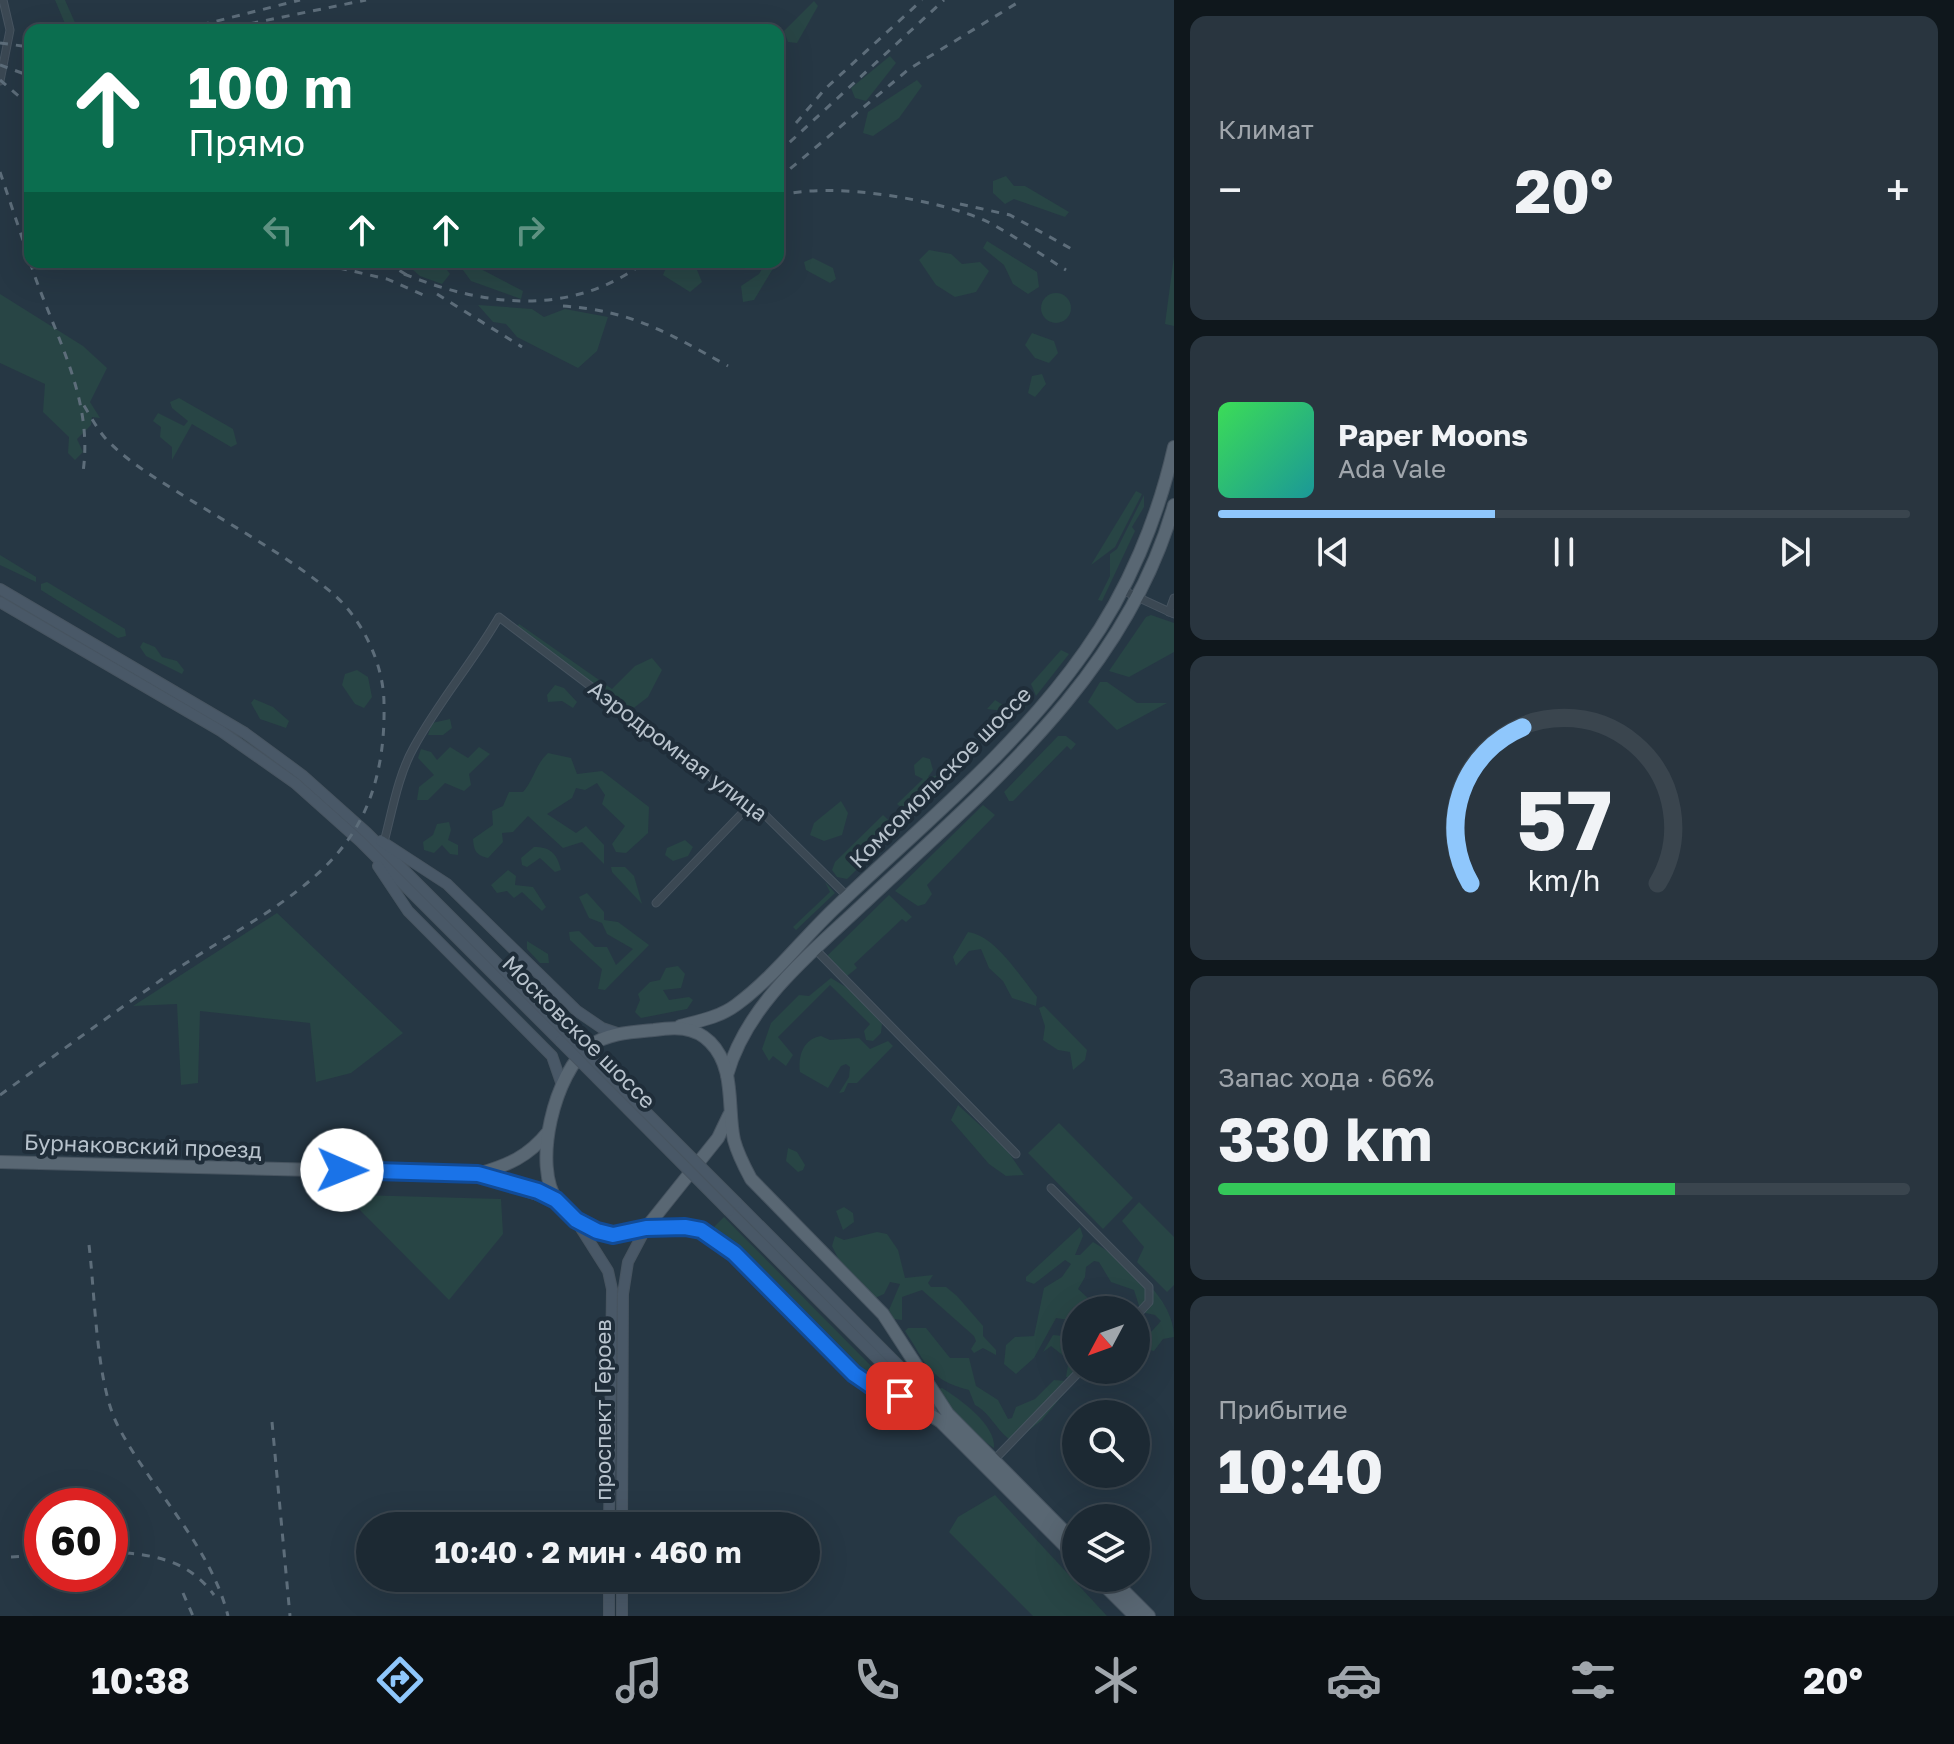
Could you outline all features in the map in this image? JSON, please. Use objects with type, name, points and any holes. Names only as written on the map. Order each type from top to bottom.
[{"type":"main road","name":"Комсомольское шоссе","points":[[677,1027],[735,1006],[1011,740],[1085,651],[1122,590],[1148,530],[1174,447]]},
{"type":"main road","name":"Комсомольское шоссе","points":[[727,1075],[735,1047],[749,1022],[815,949],[994,780],[1061,711],[1095,668],[1139,598],[1174,505]]},
{"type":"main road","name":"Московское шоссе","points":[[0,589],[245,733],[302,775],[945,1418],[1062,1542]]},
{"type":"main road","name":"Московское шоссе","points":[[0,602],[239,742],[364,837]]},
{"type":"main road","points":[[364,837],[384,842],[447,884],[567,1002],[602,1028],[620,1034]]},
{"type":"main road","points":[[364,837],[408,911],[552,1056],[562,1085]]},
{"type":"main road","points":[[677,1027],[696,1031],[711,1042],[727,1075],[739,1158],[751,1179],[883,1314],[945,1418],[870,1385],[854,1374],[718,1239],[685,1227],[646,1228],[613,1235],[576,1220],[556,1200],[546,1172],[550,1130],[562,1085],[580,1054],[605,1037],[677,1027]]},
{"type":"main road","points":[[646,1228],[718,1138],[730,1109]]},
{"type":"main road","points":[[478,1174],[514,1163],[533,1150],[550,1130]]},
{"type":"main road","name":"Бурнаковский проезд","points":[[0,1162],[478,1174]]},
{"type":"main road","points":[[478,1174],[556,1200]]},
{"type":"main road","name":"проспект Героев","points":[[576,1220],[608,1271],[611,1311],[609,1512]]},
{"type":"main road","name":"проспект Героев","points":[[622,1512],[623,1294],[628,1262],[646,1228]]},
{"type":"main road","name":"Московское шоссе","points":[[945,1418],[994,1460],[1062,1529]]},
{"type":"main road","points":[[609,1592],[609,1616]]},
{"type":"main road","points":[[622,1592],[622,1616]]},
{"type":"main road","points":[[1111,1592],[1135,1616]]},
{"type":"main road","points":[[1125,1592],[1149,1616]]},
{"type":"street","points":[[0,81],[10,30],[3,0]]},
{"type":"street","points":[[1122,590],[1171,613],[1174,598]]},
{"type":"street","name":"Аэродромная улица","points":[[384,842],[412,750],[466,663],[485,645],[499,617],[749,806],[758,808],[847,896]]},
{"type":"street","points":[[656,903],[749,806]]},
{"type":"street","points":[[815,949],[1016,1154]]},
{"type":"street","points":[[1051,1188],[1149,1287],[1149,1296]]},
{"type":"street","points":[[994,1460],[1067,1384]]},
{"type":"green space","points":[[55,0],[65,0],[76,24],[65,24]]},
{"type":"green space","points":[[814,1],[818,6],[797,43],[788,42],[784,31]]},
{"type":"green space","points":[[890,56],[896,63],[866,101],[855,98],[851,88]]},
{"type":"green space","points":[[917,80],[922,86],[899,118],[873,136],[863,133],[868,112]]},
{"type":"green space","points":[[1006,176],[1014,186],[1025,186],[1069,212],[1065,217],[1014,199],[1005,204],[993,193],[993,181]]},
{"type":"green space","points":[[987,241],[1037,272],[1039,287],[1028,294],[1013,284],[1004,265],[983,248]]},
{"type":"green space","points":[[929,250],[951,254],[962,264],[980,262],[989,271],[976,292],[955,297],[936,285],[919,260]]},
{"type":"green space","points":[[1174,256],[1174,326],[1165,324]]},
{"type":"green space","points":[[813,258],[833,268],[836,279],[830,283],[806,270],[804,262]]},
{"type":"green space","points":[[411,268],[446,268],[450,274],[442,284],[420,276]]},
{"type":"green space","points":[[461,268],[479,268],[523,291],[521,299],[471,281]]},
{"type":"green space","points":[[666,268],[697,270],[702,282],[690,292],[663,275]]},
{"type":"green space","points":[[762,268],[773,268],[754,300],[743,302],[741,286]]},
{"type":"green space","points":[[1056,293],[1067,297],[1071,308],[1067,319],[1056,323],[1045,319],[1041,308],[1045,297]]},
{"type":"green space","points":[[0,294],[83,346],[107,368],[90,402],[100,418],[92,417],[91,425],[77,439],[83,452],[75,460],[68,453],[69,437],[43,412],[45,384],[0,363]]},
{"type":"green space","points":[[478,305],[532,309],[544,317],[565,309],[608,317],[597,351],[578,368],[517,337],[506,324],[493,322]]},
{"type":"green space","points":[[1032,333],[1054,341],[1058,353],[1049,363],[1035,358],[1025,345]]},
{"type":"green space","points":[[1042,374],[1046,384],[1035,397],[1028,393],[1032,376]]},
{"type":"green space","points":[[179,398],[233,429],[237,444],[231,447],[192,424],[172,460],[172,447],[160,437],[161,427],[153,421],[158,413],[184,426],[188,421],[172,408],[170,402]]},
{"type":"green space","points":[[1136,491],[1142,494],[1115,547],[1091,565]]},
{"type":"green space","points":[[1144,495],[1144,507],[1132,527],[1135,531],[1102,601],[1098,600],[1110,576],[1110,554],[1117,549]]},
{"type":"green space","points":[[0,555],[36,577],[36,582],[0,565]]},
{"type":"green space","points":[[47,582],[125,629],[126,636],[118,638],[41,590],[41,584]]},
{"type":"green space","points":[[1151,615],[1174,623],[1174,652],[1129,677],[1109,671],[1146,617]]},
{"type":"green space","points":[[519,624],[612,689],[635,666],[652,658],[662,670],[648,697],[631,710],[516,628]]},
{"type":"green space","points":[[143,642],[155,647],[162,657],[177,661],[184,670],[182,674],[146,656],[140,647]]},
{"type":"green space","points":[[1061,650],[1069,654],[1036,696],[1031,684]]},
{"type":"green space","points":[[357,670],[368,677],[372,697],[364,708],[355,704],[342,685],[345,674]]},
{"type":"green space","points":[[1100,682],[1107,682],[1137,703],[1167,703],[1117,730],[1088,702]]},
{"type":"green space","points":[[555,685],[564,688],[577,702],[573,708],[562,701],[548,702],[547,695]]},
{"type":"green space","points":[[1021,694],[1028,704],[1020,713],[987,709],[995,700],[1008,708]]},
{"type":"green space","points":[[254,699],[273,707],[289,721],[286,728],[260,719],[251,703]]},
{"type":"green space","points":[[450,719],[452,728],[443,735],[428,735],[432,723]]},
{"type":"green space","points":[[1058,736],[1066,736],[1076,744],[1071,750],[1067,746],[1013,801],[1009,801],[1004,792]]},
{"type":"green space","points":[[450,747],[468,758],[479,747],[490,754],[469,774],[471,785],[464,791],[445,783],[428,800],[417,800],[419,787],[434,775],[418,758],[421,749],[431,752],[437,760]]},
{"type":"green space","points":[[548,753],[571,758],[577,774],[602,771],[649,807],[648,833],[626,853],[616,852],[612,844],[625,826],[602,804],[605,795],[597,783],[585,790],[576,788],[572,798],[547,814],[576,833],[586,826],[604,845],[604,864],[582,842],[563,848],[528,816],[513,832],[502,833],[503,842],[488,858],[478,854],[473,839],[493,825],[492,811],[503,806],[509,792],[523,792]]},
{"type":"green space","points":[[923,757],[930,759],[933,770],[928,777],[946,774],[964,763],[966,766],[913,817],[897,804],[923,779],[915,775],[914,765]]},
{"type":"green space","points":[[841,801],[848,813],[842,835],[824,841],[810,835],[814,823]]},
{"type":"green space","points":[[983,805],[995,815],[927,885],[932,894],[925,904],[918,906],[895,891]]},
{"type":"green space","points":[[883,815],[898,829],[847,879],[837,877],[832,870],[835,862]]},
{"type":"green space","points":[[449,822],[451,830],[448,840],[458,845],[458,855],[450,854],[442,845],[434,853],[424,850],[423,842],[433,835],[437,824]]},
{"type":"green space","points":[[685,840],[693,847],[688,856],[673,861],[665,855],[667,848]]},
{"type":"green space","points":[[534,847],[552,852],[561,870],[555,872],[540,858],[527,867],[522,865],[521,858]]},
{"type":"green space","points":[[611,867],[625,867],[634,876],[642,904],[612,872]]},
{"type":"green space","points":[[508,870],[516,876],[515,885],[533,887],[546,907],[542,911],[522,892],[514,898],[507,891],[497,893],[491,885]]},
{"type":"green space","points":[[825,882],[835,893],[796,930],[793,927],[830,892]]},
{"type":"green space","points":[[587,893],[604,912],[604,920],[618,922],[649,945],[605,990],[598,989],[602,969],[570,940],[569,932],[579,931],[595,947],[607,947],[616,965],[633,949],[607,934],[602,923],[589,918],[579,897]]},
{"type":"green space","points":[[889,895],[912,917],[906,922],[902,919],[854,964],[857,968],[847,976],[827,956]]},
{"type":"green space","points":[[277,913],[403,1033],[351,1073],[316,1082],[310,1023],[200,1011],[198,1083],[181,1085],[177,1004],[133,1006]]},
{"type":"green space","points":[[968,932],[988,941],[1007,958],[1037,997],[1036,1006],[1012,998],[1003,981],[989,968],[981,949],[969,951],[956,966],[953,957]]},
{"type":"green space","points":[[527,941],[548,954],[549,963],[540,963],[527,949]]},
{"type":"green space","points":[[678,966],[685,974],[681,988],[663,990],[669,1000],[689,997],[693,1000],[687,1009],[641,1018],[635,1012],[640,1000],[638,994],[650,982],[660,980],[666,968]]},
{"type":"green space","points":[[831,978],[854,992],[882,1024],[881,1033],[873,1041],[866,1040],[864,1031],[870,1024],[830,985],[778,1037],[793,1055],[786,1066],[773,1056],[769,1061],[762,1049],[771,1023],[799,995],[809,996]]},
{"type":"green space","points":[[1044,1006],[1087,1050],[1085,1060],[1073,1070],[1070,1052],[1058,1050],[1043,1040],[1045,1026],[1039,1008]]},
{"type":"green space","points":[[821,1036],[830,1040],[859,1038],[870,1049],[888,1041],[893,1046],[857,1083],[848,1083],[844,1092],[839,1093],[849,1077],[850,1067],[846,1064],[841,1066],[828,1088],[800,1072],[803,1049]]},
{"type":"green space","points":[[958,1105],[1007,1150],[1024,1175],[1006,1176],[989,1164],[951,1120]]},
{"type":"green space","points":[[1059,1123],[1133,1198],[1103,1229],[1028,1153]]},
{"type":"green space","points":[[788,1148],[797,1152],[805,1165],[803,1170],[798,1172],[786,1161]]},
{"type":"green space","points":[[322,1194],[501,1199],[503,1234],[449,1300],[353,1203],[325,1203]]},
{"type":"green space","points":[[1139,1202],[1174,1237],[1174,1285],[1167,1292],[1137,1262],[1144,1247],[1122,1221]]},
{"type":"green space","points":[[844,1207],[853,1213],[854,1222],[843,1230],[836,1211]]},
{"type":"green space","points":[[724,1217],[879,1374],[874,1381],[847,1361],[714,1227]]},
{"type":"green space","points":[[1080,1227],[1083,1236],[1075,1255],[1080,1255],[1093,1242],[1133,1270],[1146,1281],[1166,1308],[1174,1337],[1163,1339],[1154,1351],[1150,1350],[1150,1332],[1161,1321],[1150,1314],[1150,1296],[1136,1296],[1134,1290],[1111,1282],[1099,1262],[1094,1261],[1086,1267],[1085,1277],[1078,1289],[1086,1296],[1062,1296],[1062,1319],[1056,1318],[1034,1358],[1016,1374],[1004,1364],[1006,1345],[1015,1337],[1034,1336],[1044,1288],[1062,1277],[1071,1264],[1065,1260],[1034,1284],[1026,1281],[1026,1277]]},
{"type":"green space","points":[[877,1232],[887,1234],[898,1250],[905,1278],[933,1275],[928,1283],[931,1287],[946,1287],[957,1296],[983,1326],[983,1336],[996,1350],[996,1355],[983,1348],[974,1353],[971,1349],[976,1341],[974,1336],[922,1290],[902,1297],[902,1320],[894,1319],[889,1310],[900,1284],[890,1282],[884,1294],[875,1298],[839,1260],[832,1246],[835,1236],[844,1240]]},
{"type":"green space","points":[[908,1328],[926,1328],[950,1358],[969,1358],[976,1386],[998,1400],[1008,1419],[1012,1418],[1016,1407],[1035,1399],[1054,1380],[1062,1381],[1068,1389],[1042,1420],[1014,1442],[975,1405],[969,1390],[936,1375],[905,1331]]},
{"type":"green space","points":[[1053,1335],[1062,1336],[1062,1355],[1051,1346],[1043,1352]]},
{"type":"green space","points":[[942,1388],[983,1422],[993,1439],[994,1448],[966,1429],[937,1389]]},
{"type":"green space","points":[[995,1495],[1062,1567],[1062,1592],[1085,1592],[1107,1616],[1033,1616],[949,1532],[958,1517]]},
{"type":"railway","points":[[205,24],[300,0]]},
{"type":"railway","points":[[248,24],[366,0]]},
{"type":"railway","points":[[796,123],[825,89],[922,0]]},
{"type":"railway","points":[[784,147],[944,0]]},
{"type":"railway","points":[[784,174],[909,69],[1022,0]]},
{"type":"railway","points":[[0,43],[24,46]]},
{"type":"railway","points":[[0,65],[24,74]]},
{"type":"railway","points":[[0,80],[24,101]]},
{"type":"railway","points":[[0,172],[24,243]]},
{"type":"railway","points":[[784,195],[825,190],[854,192],[942,206],[988,222],[1066,270]]},
{"type":"railway","points":[[960,204],[1010,215],[1077,252]]},
{"type":"railway","points":[[32,268],[77,391],[85,444],[83,472]]},
{"type":"railway","points":[[339,268],[387,279],[428,297]]},
{"type":"railway","points":[[396,268],[413,279]]},
{"type":"railway","points":[[404,274],[466,294],[528,301],[558,299],[588,292],[636,268]]},
{"type":"railway","points":[[437,294],[522,347]]},
{"type":"railway","points":[[563,306],[630,318],[728,366]]},
{"type":"railway","points":[[0,1095],[183,965],[295,893],[315,876],[334,857],[359,822],[373,790],[381,756],[384,704],[380,673],[361,628],[342,603],[278,554],[134,463],[106,439],[83,404]]},
{"type":"railway","points":[[89,1245],[101,1363],[111,1408],[131,1450],[208,1565],[228,1616]]},
{"type":"railway","points":[[272,1422],[290,1616]]},
{"type":"railway","points":[[128,1553],[154,1557],[180,1566],[193,1573],[214,1595]]},
{"type":"railway","points":[[11,1557],[24,1556]]},
{"type":"railway","points":[[183,1593],[193,1616]]},
{"type":"route","points":[[342,1170],[478,1174],[538,1191],[556,1200],[576,1220],[613,1235],[646,1228],[685,1227],[701,1230],[734,1253],[854,1374],[870,1385],[900,1396]]}]
